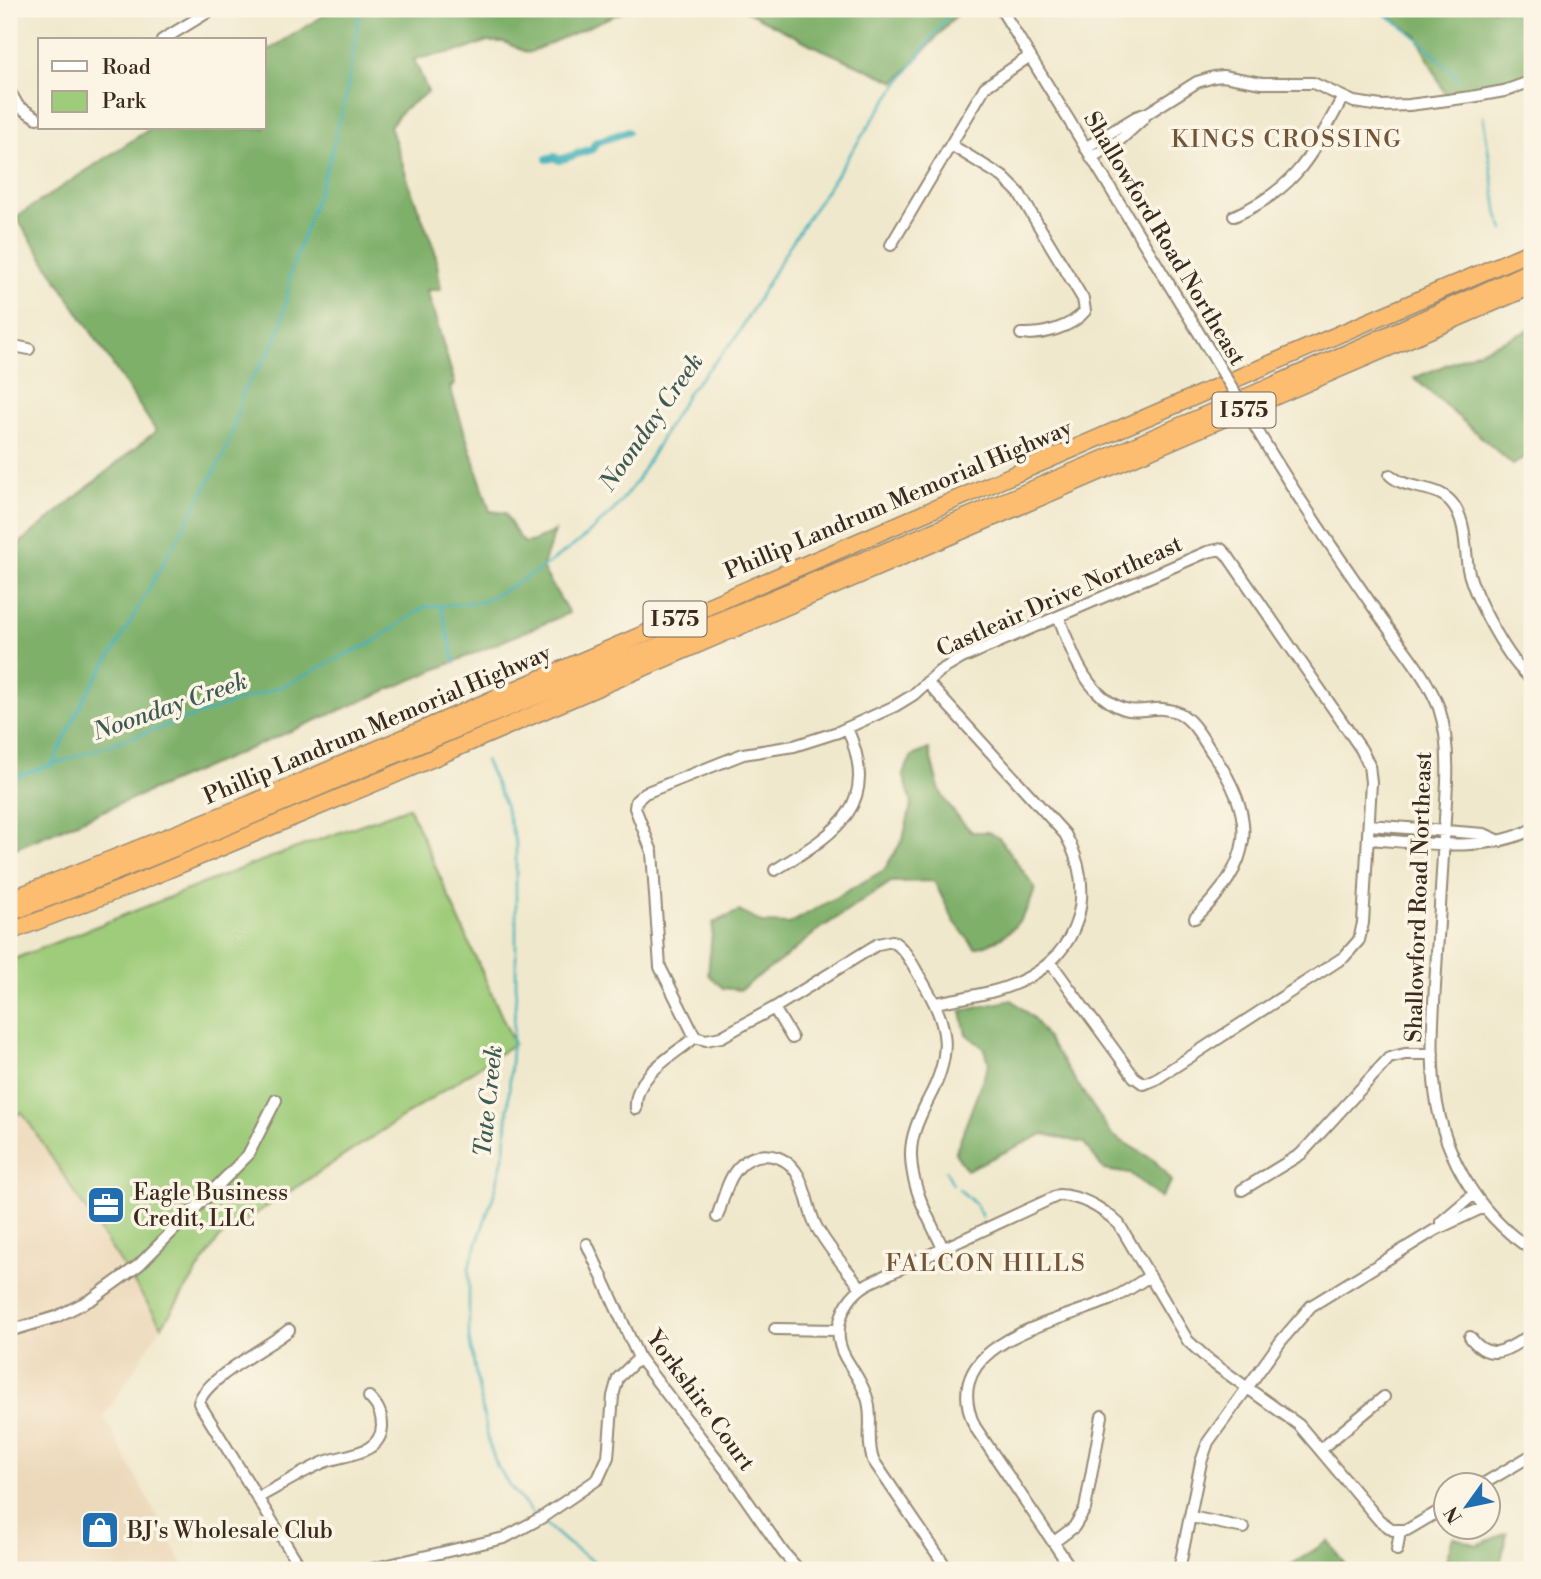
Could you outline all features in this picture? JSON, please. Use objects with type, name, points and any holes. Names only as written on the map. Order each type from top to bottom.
[{"type":"highway","name":"Phillip Landrum Memorial Highway","points":[[9,900],[198,826],[1532,251]]},
{"type":"highway","points":[[999,481],[1202,405],[1376,330],[1532,269]]},
{"type":"highway","points":[[9,913],[204,837],[357,769],[799,587],[1258,391],[1532,269]]},
{"type":"highway","name":"I 575","points":[[9,932],[129,886],[389,777],[1532,286]]},
{"type":"street","points":[[165,38],[213,9]]},
{"type":"street","name":"Shallowford Road Northeast","points":[[1001,9],[1263,440],[1438,705],[1444,723],[1448,755],[1433,1054],[1435,1092],[1443,1129],[1455,1162],[1474,1194],[1484,1207],[1532,1250]]},
{"type":"street","points":[[891,245],[985,87],[1030,56]]},
{"type":"street","points":[[1088,153],[1121,139],[1148,113],[1197,82],[1223,76],[1262,83],[1313,83],[1367,105],[1409,105],[1485,95],[1532,81]]},
{"type":"street","points":[[9,90],[18,106],[37,118]]},
{"type":"street","points":[[1234,216],[1273,195],[1293,178],[1309,157],[1343,97]]},
{"type":"street","points":[[951,145],[1003,177],[1019,193],[1089,312],[1042,333],[1021,334]]},
{"type":"street","points":[[9,345],[29,349]]},
{"type":"street","points":[[1390,475],[1402,484],[1435,490],[1444,495],[1457,510],[1476,595],[1528,676],[1514,681]]},
{"type":"street","name":"Castleair Drive Northeast","points":[[695,1037],[660,967],[655,867],[652,852],[631,800],[743,754],[794,746],[847,728],[895,706],[962,658],[1222,545],[1367,757],[1371,774],[1362,933],[1351,951],[1142,1087],[1051,963]]},
{"type":"street","points":[[1059,618],[1081,670],[1094,689],[1111,703],[1128,711],[1169,710],[1189,720],[1234,787],[1243,819],[1238,861],[1218,896],[1195,918]]},
{"type":"street","points":[[927,682],[1065,834],[1073,848],[1083,887],[1072,935],[1051,963],[1016,984],[936,1003]]},
{"type":"street","points":[[775,870],[825,839],[851,808],[856,798],[858,778],[855,751],[847,728]]},
{"type":"street","points":[[1369,825],[1444,837]]},
{"type":"street","points":[[1368,839],[1484,834],[1500,841],[1522,835],[1532,829]]},
{"type":"street","points":[[636,1108],[635,1101],[643,1083],[695,1037],[706,1040],[721,1037],[893,936],[936,1003],[944,1026],[945,1052],[939,1079],[917,1124],[911,1154],[918,1195],[943,1248]]},
{"type":"street","points":[[774,1008],[792,1038]]},
{"type":"street","points":[[1242,1190],[1301,1154],[1389,1058],[1405,1054],[1433,1054]]},
{"type":"street","points":[[9,1331],[56,1317],[92,1299],[139,1265],[248,1155],[276,1100]]},
{"type":"street","points":[[717,1217],[738,1167],[751,1158],[761,1156],[786,1160],[798,1174],[817,1227],[861,1288]]},
{"type":"street","points":[[1436,1230],[1474,1194]]},
{"type":"street","points":[[948,1570],[873,1460],[868,1440],[868,1401],[841,1349],[839,1330],[845,1307],[861,1288],[1059,1195],[1074,1196],[1096,1206],[1119,1224],[1148,1278],[1188,1341],[1199,1353],[1290,1418],[1321,1449],[1371,1512],[1393,1530],[1400,1531],[1407,1530],[1432,1516]]},
{"type":"street","points":[[1179,1570],[1204,1452],[1212,1436],[1293,1326],[1311,1306],[1436,1230],[1484,1207]]},
{"type":"street","name":"Yorkshire Court","points":[[587,1244],[639,1358],[799,1570]]},
{"type":"street","points":[[1072,1570],[975,1427],[968,1409],[972,1377],[984,1357],[1011,1338],[1112,1298],[1148,1278]]},
{"type":"street","points":[[775,1329],[839,1330]]},
{"type":"street","points":[[289,1330],[274,1343],[210,1384],[201,1395],[199,1403],[302,1570]]},
{"type":"street","points":[[1470,1337],[1484,1351],[1493,1353],[1532,1334]]},
{"type":"street","points":[[367,1570],[505,1538],[541,1518],[598,1479],[608,1457],[613,1396],[618,1378],[639,1358]]},
{"type":"street","points":[[259,1497],[321,1463],[356,1454],[377,1443],[382,1430],[381,1414],[369,1397]]},
{"type":"street","points":[[1321,1449],[1384,1397]]},
{"type":"street","points":[[1054,1542],[1074,1527],[1082,1516],[1102,1416]]},
{"type":"street","points":[[1502,1473],[1532,1455]]},
{"type":"street","points":[[1191,1517],[1244,1528]]},
{"type":"street","points":[[1397,1550],[1400,1531]]},
{"type":"shaded area","points":[[22,1112],[162,1326],[104,1417],[186,1570],[9,1570],[9,1120]]},
{"type":"green space","points":[[334,9],[629,9],[528,53],[504,42],[485,42],[464,50],[414,59],[428,92],[403,110],[390,126],[435,251],[441,290],[427,290],[455,384],[450,387],[490,511],[505,513],[525,543],[555,531],[542,568],[569,613],[9,851],[9,552],[156,431],[16,217],[148,130],[266,130],[266,52]]},
{"type":"green space","points":[[742,9],[962,9],[896,82],[812,45]]},
{"type":"green space","points":[[1378,9],[1532,9],[1532,75],[1517,84],[1446,96],[1417,36]]},
{"type":"green space","points":[[1532,329],[1532,453],[1513,465],[1414,378]]},
{"type":"green space","points":[[929,749],[938,786],[953,812],[972,832],[989,832],[1000,839],[1035,888],[1021,919],[997,940],[975,948],[954,921],[934,881],[891,882],[817,931],[740,990],[723,988],[708,974],[713,923],[739,911],[762,923],[789,924],[884,870],[903,839],[912,802],[903,774],[912,756]]},
{"type":"green space","points":[[409,807],[514,1044],[219,1238],[162,1326],[22,1112],[9,1120],[9,961],[250,865]]},
{"type":"green space","points":[[1012,1000],[1034,1019],[1112,1135],[1155,1161],[1172,1181],[1160,1198],[1131,1174],[1104,1170],[1084,1143],[1043,1134],[967,1170],[955,1153],[989,1063],[985,1049],[966,1034],[961,1011]]},
{"type":"green space","points":[[1507,1533],[1499,1570],[1443,1570],[1452,1540],[1477,1545],[1490,1540],[1502,1540],[1502,1535]]},
{"type":"green space","points":[[1328,1541],[1349,1570],[1283,1570]]},
{"type":"waterway","points":[[51,767],[85,696],[114,651],[224,455],[243,391],[272,348],[282,323],[291,271],[330,158],[346,96],[360,9]]},
{"type":"waterway","name":"Noonday Creek","points":[[9,779],[286,685],[372,643],[424,607],[480,602],[501,592],[580,541],[614,510],[636,482],[689,391],[735,339],[788,248],[878,112],[953,9]]},
{"type":"waterway","points":[[1376,9],[1420,40],[1458,79]]},
{"type":"waterway","points":[[1483,116],[1498,215],[1504,230]]},
{"type":"waterway","points":[[547,159],[555,157],[559,160],[592,149],[596,142],[627,132]]},
{"type":"waterway","name":"Tate Creek","points":[[441,606],[455,663]]},
{"type":"waterway","name":"Tate Creek","points":[[485,760],[505,805],[516,845],[516,993],[505,1149],[495,1191],[469,1267],[469,1338],[489,1444],[498,1468],[534,1515]]},
{"type":"waterway","points":[[946,1171],[953,1184]]},
{"type":"waterway","points":[[959,1189],[976,1205],[982,1217]]},
{"type":"waterway","name":"Tate Creek","points":[[544,1523],[605,1570]]},
{"type":"place","name":"Eagle Business Credit, LLC","points":[[106,1205]]},
{"type":"place","name":"BJ's Wholesale Club","points":[[100,1530]]},
{"type":"district","name":"KINGS CROSSING","points":[[1287,139]]},
{"type":"district","name":"FALCON HILLS","points":[[986,1263]]}]
